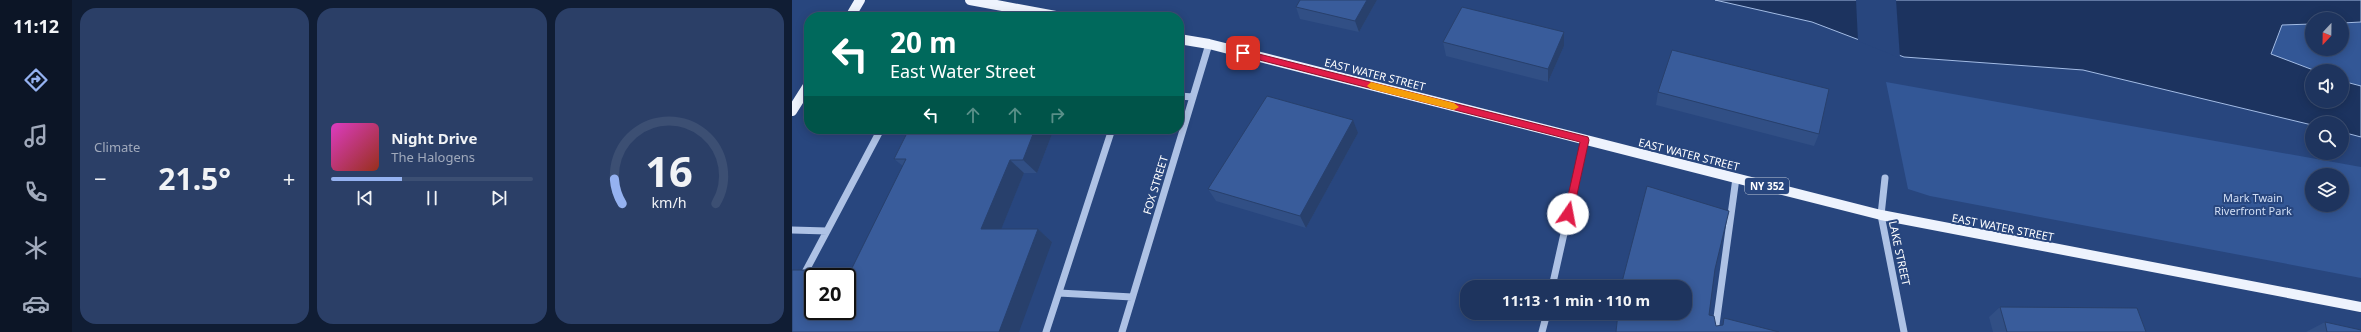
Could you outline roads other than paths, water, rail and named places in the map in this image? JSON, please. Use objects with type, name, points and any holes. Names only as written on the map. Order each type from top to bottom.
[{"type":"main road","points":[[853,12],[860,0]]},
{"type":"main road","points":[[970,0],[1034,12]]},
{"type":"main road","name":"EAST WATER STREET","points":[[1184,40],[1209,44],[1881,215],[2361,307]]},
{"type":"main road","points":[[792,111],[804,92]]},
{"type":"street","name":"FOX STREET","points":[[1184,127],[1209,44]]},
{"type":"street","points":[[1184,96],[1193,97]]},
{"type":"street","points":[[799,283],[878,134]]},
{"type":"street","points":[[1046,332],[1110,134]]},
{"type":"street","name":"FOX STREET","points":[[1122,332],[1182,134]]},
{"type":"street","points":[[1554,280],[1585,140]]},
{"type":"street","points":[[1715,332],[1736,178]]},
{"type":"street","name":"LAKE STREET","points":[[1885,178],[1881,215],[1904,332]]},
{"type":"street","points":[[792,230],[828,231]]},
{"type":"street","points":[[1059,293],[1132,297]]},
{"type":"street","points":[[1542,332],[1545,320]]},
{"type":"park label","name":"Mark Twain Riverfront Park","points":[[2253,203]]}]
